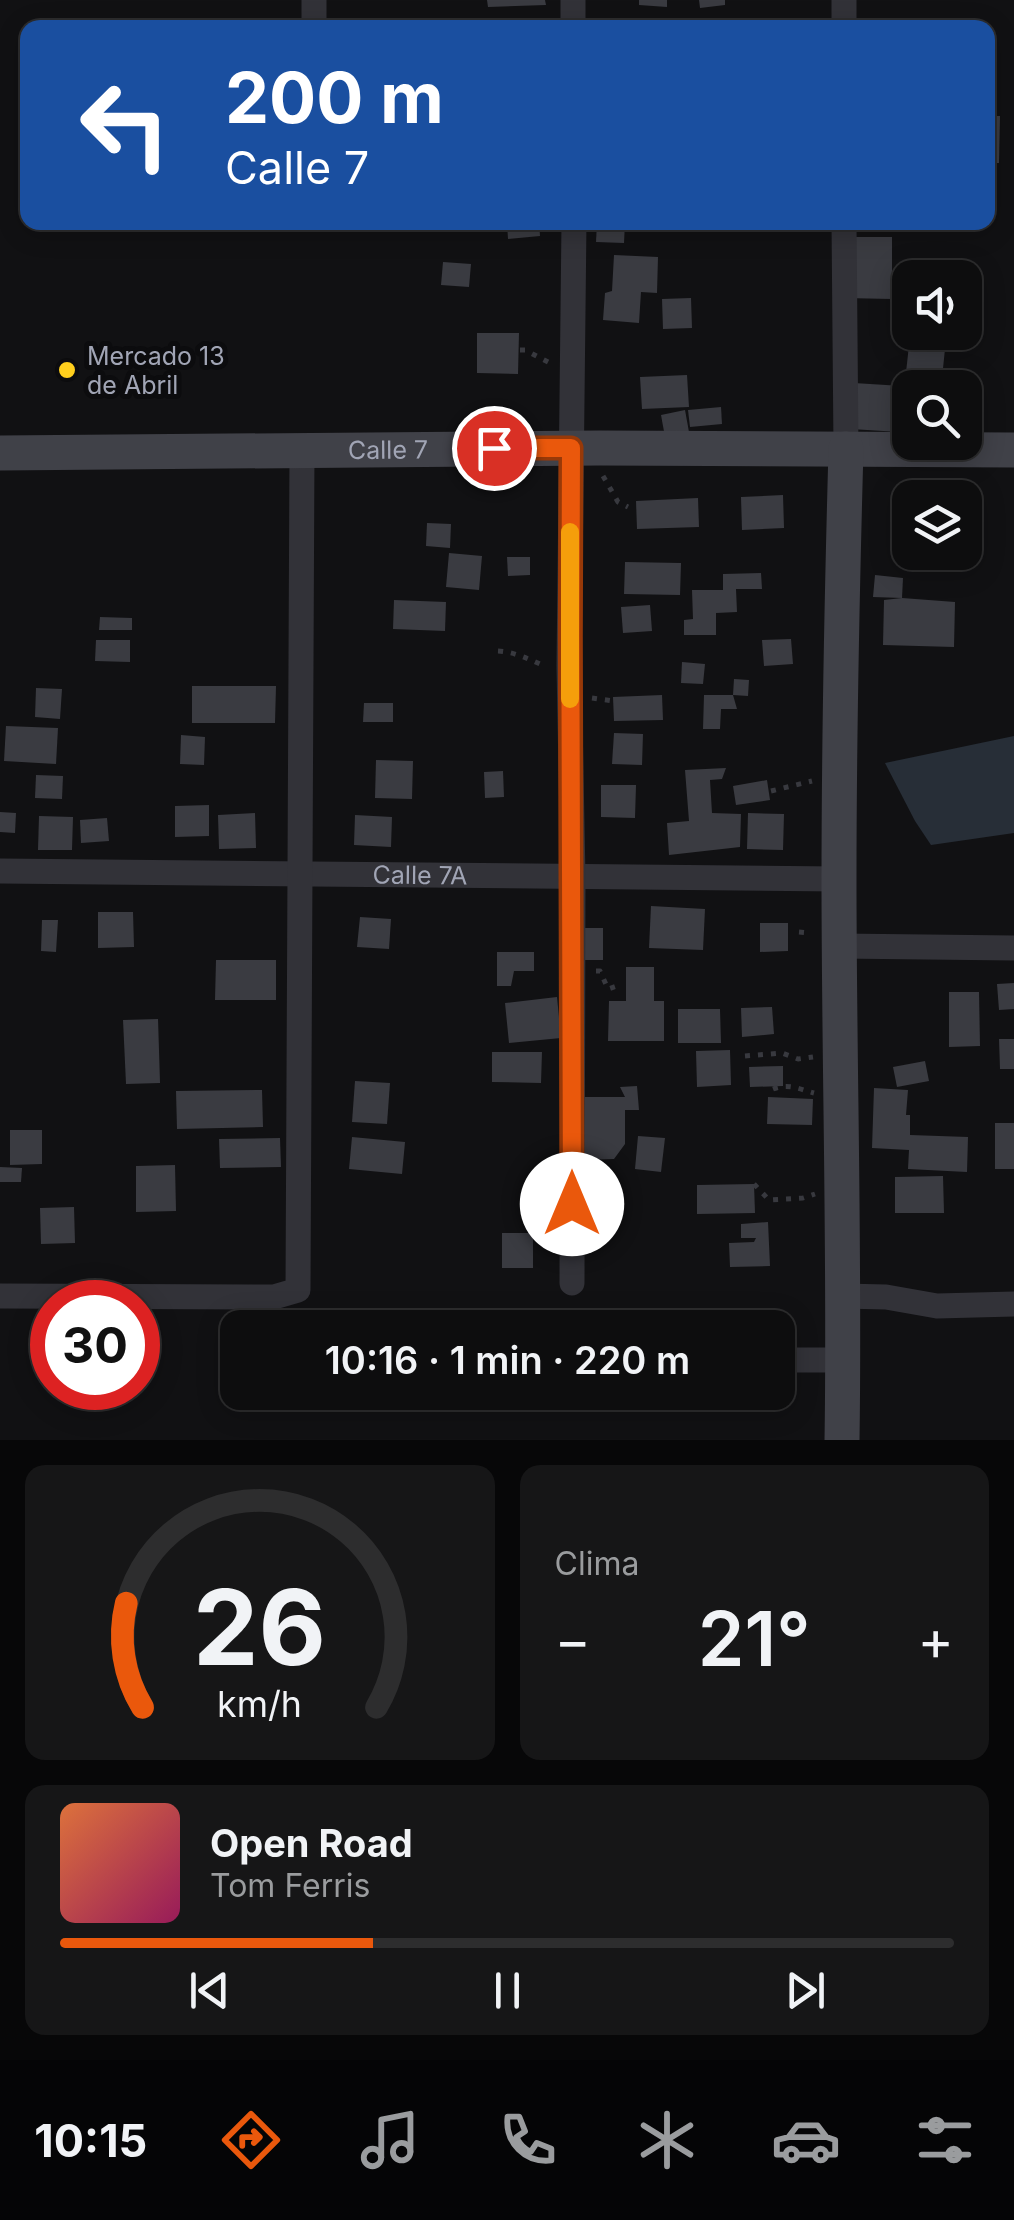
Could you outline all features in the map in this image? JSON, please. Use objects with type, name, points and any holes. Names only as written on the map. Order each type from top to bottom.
[{"type":"street","points":[[572,1283],[570,666],[574,230]]},
{"type":"street","points":[[842,1440],[839,879],[846,449],[844,230]]},
{"type":"street","points":[[0,1296],[274,1296],[298,1290],[302,450]]},
{"type":"street","name":"Calle 7","points":[[0,452],[1014,450]]},
{"type":"street","name":"Calle 7A","points":[[0,871],[839,879]]},
{"type":"street","points":[[840,946],[1014,948]]},
{"type":"street","points":[[843,1307],[886,1296],[937,1306],[1014,1304]]},
{"type":"street","points":[[795,1360],[843,1360]]},
{"type":"path","points":[[498,651],[532,659],[549,668],[570,666]]},
{"type":"path","points":[[771,790],[840,776]]},
{"type":"path","points":[[745,1056],[782,1053],[841,1068]]},
{"type":"path","points":[[773,1090],[797,1086],[813,1093],[841,1068]]},
{"type":"path","points":[[754,1184],[769,1200],[816,1194],[842,1200]]},
{"type":"shaded area","points":[[1014,736],[1014,833],[931,845],[885,763]]},
{"type":"building","points":[[487,0],[545,0],[546,5],[488,7]]},
{"type":"building","points":[[639,0],[667,0],[667,7],[639,5]]},
{"type":"building","points":[[699,0],[725,0],[725,5],[700,8]]},
{"type":"building","points":[[995,116],[1000,116],[999,163],[995,163]]},
{"type":"building","points":[[507,230],[540,230],[540,236],[508,239]]},
{"type":"building","points":[[597,230],[625,230],[624,243],[596,242]]},
{"type":"building","points":[[844,237],[892,237],[892,299],[844,298]]},
{"type":"building","points":[[614,255],[658,257],[657,293],[641,292],[639,323],[603,320],[605,293],[612,291]]},
{"type":"building","points":[[443,262],[471,264],[469,287],[441,285]]},
{"type":"building","points":[[691,298],[692,328],[663,329],[662,299]]},
{"type":"building","points":[[477,333],[519,333],[518,374],[477,373]]},
{"type":"building","points":[[908,350],[945,350],[943,370],[906,370]]},
{"type":"building","points":[[687,375],[689,407],[642,409],[640,377]]},
{"type":"building","points":[[854,383],[892,385],[892,432],[851,429]]},
{"type":"building","points":[[721,407],[722,424],[690,427],[688,410]]},
{"type":"building","points":[[685,410],[689,432],[665,437],[661,415]]},
{"type":"building","points":[[783,495],[784,528],[742,530],[741,497]]},
{"type":"building","points":[[698,498],[699,527],[637,529],[636,501]]},
{"type":"building","points":[[427,523],[451,524],[450,548],[426,546]]},
{"type":"building","points":[[449,553],[482,556],[479,590],[446,587]]},
{"type":"building","points":[[507,557],[530,557],[530,575],[508,576]]},
{"type":"building","points":[[625,562],[681,563],[680,595],[624,594]]},
{"type":"building","points":[[761,573],[762,589],[736,589],[737,612],[716,613],[716,635],[684,635],[684,620],[693,619],[692,590],[723,590],[723,574]]},
{"type":"building","points":[[875,575],[903,578],[902,598],[873,597]]},
{"type":"building","points":[[394,600],[446,602],[445,631],[393,629]]},
{"type":"building","points":[[884,600],[955,602],[954,647],[883,645]]},
{"type":"building","points":[[650,605],[652,631],[623,633],[621,607]]},
{"type":"building","points":[[100,617],[132,618],[132,630],[99,630]]},
{"type":"building","points":[[791,639],[793,664],[764,666],[762,640]]},
{"type":"building","points":[[96,640],[130,640],[130,662],[95,661]]},
{"type":"building","points":[[682,662],[705,664],[703,684],[681,683]]},
{"type":"building","points":[[734,679],[749,680],[748,696],[733,695]]},
{"type":"building","points":[[192,686],[276,686],[275,723],[192,723]]},
{"type":"building","points":[[36,688],[62,689],[60,719],[35,717]]},
{"type":"building","points":[[662,695],[663,720],[614,721],[613,697]]},
{"type":"building","points":[[704,695],[733,695],[737,709],[721,709],[720,729],[703,729]]},
{"type":"building","points":[[364,703],[393,703],[393,722],[363,722]]},
{"type":"building","points":[[6,726],[58,728],[56,764],[4,761]]},
{"type":"building","points":[[614,733],[643,734],[642,765],[612,764]]},
{"type":"building","points":[[181,735],[205,737],[204,765],[180,764]]},
{"type":"building","points":[[376,760],[413,761],[412,799],[375,798]]},
{"type":"building","points":[[726,768],[722,779],[710,780],[712,813],[741,814],[740,847],[669,855],[667,823],[689,821],[685,770]]},
{"type":"building","points":[[503,771],[504,797],[485,798],[484,772]]},
{"type":"building","points":[[36,775],[63,776],[62,799],[35,798]]},
{"type":"building","points":[[767,780],[770,800],[736,805],[733,786]]},
{"type":"building","points":[[601,785],[636,785],[635,818],[601,817]]},
{"type":"building","points":[[209,805],[209,836],[175,837],[175,806]]},
{"type":"building","points":[[0,812],[16,813],[15,833],[0,832]]},
{"type":"building","points":[[255,813],[256,848],[219,849],[218,815]]},
{"type":"building","points":[[748,813],[784,814],[783,850],[747,849]]},
{"type":"building","points":[[355,815],[392,817],[391,847],[354,845]]},
{"type":"building","points":[[39,816],[73,817],[72,850],[38,850]]},
{"type":"building","points":[[107,818],[109,841],[81,843],[80,820]]},
{"type":"building","points":[[651,906],[705,909],[703,950],[649,948]]},
{"type":"building","points":[[98,912],[133,912],[134,947],[98,948]]},
{"type":"building","points":[[360,917],[391,919],[389,949],[357,947]]},
{"type":"building","points":[[42,920],[58,920],[56,952],[41,951]]},
{"type":"building","points":[[760,923],[788,923],[788,951],[760,952]]},
{"type":"building","points":[[576,928],[603,928],[603,960],[576,960]]},
{"type":"building","points":[[497,952],[534,952],[534,971],[514,971],[511,986],[497,986]]},
{"type":"building","points":[[216,960],[276,960],[276,1000],[215,1000]]},
{"type":"building","points":[[626,967],[654,967],[654,1001],[664,1001],[664,1041],[608,1041],[609,1001],[626,1001]]},
{"type":"building","points":[[1014,983],[1014,1009],[999,1010],[997,984]]},
{"type":"building","points":[[949,992],[979,992],[980,1046],[949,1047]]},
{"type":"building","points":[[557,997],[561,1038],[509,1043],[505,1003]]},
{"type":"building","points":[[772,1007],[774,1034],[742,1037],[741,1008]]},
{"type":"building","points":[[678,1009],[720,1009],[721,1043],[678,1043]]},
{"type":"building","points":[[158,1019],[160,1083],[126,1084],[123,1020]]},
{"type":"building","points":[[999,1039],[1014,1039],[1014,1069],[1000,1069]]},
{"type":"building","points":[[730,1050],[731,1085],[697,1087],[696,1051]]},
{"type":"building","points":[[492,1052],[542,1052],[541,1083],[492,1082]]},
{"type":"building","points":[[925,1061],[929,1081],[897,1087],[893,1067]]},
{"type":"building","points":[[783,1066],[783,1086],[750,1087],[749,1067]]},
{"type":"building","points":[[355,1081],[390,1083],[387,1124],[352,1122]]},
{"type":"building","points":[[637,1086],[639,1110],[625,1110],[625,1144],[614,1159],[582,1160],[581,1097],[625,1097],[620,1087]]},
{"type":"building","points":[[874,1088],[908,1090],[906,1115],[910,1115],[910,1135],[968,1137],[967,1172],[908,1169],[909,1150],[872,1148]]},
{"type":"building","points":[[262,1090],[263,1127],[177,1129],[176,1091]]},
{"type":"building","points":[[768,1097],[813,1099],[812,1125],[767,1124]]},
{"type":"building","points":[[995,1123],[1014,1123],[1014,1169],[995,1169]]},
{"type":"building","points":[[10,1130],[42,1130],[42,1164],[10,1165]]},
{"type":"building","points":[[638,1136],[665,1138],[661,1172],[635,1169]]},
{"type":"building","points":[[352,1137],[405,1142],[402,1174],[349,1169]]},
{"type":"building","points":[[280,1138],[281,1167],[220,1168],[219,1139]]},
{"type":"building","points":[[175,1165],[176,1211],[136,1212],[136,1166]]},
{"type":"building","points":[[0,1167],[22,1168],[21,1182],[0,1182]]},
{"type":"building","points":[[943,1176],[944,1213],[895,1213],[895,1177]]},
{"type":"building","points":[[754,1184],[755,1213],[697,1214],[697,1185]]},
{"type":"building","points":[[74,1207],[75,1243],[41,1244],[40,1208]]},
{"type":"building","points":[[768,1222],[770,1266],[730,1267],[729,1243],[754,1242],[756,1238],[741,1238],[741,1224]]},
{"type":"building","points":[[502,1233],[533,1233],[533,1268],[502,1268]]},
{"type":"slow traffic","points":[[570,532],[570,699]]},
{"type":"place","name":"Mercado 13 de Abril","points":[[67,370]]},
{"type":"route","points":[[494,448],[571,448],[572,1204]]}]
